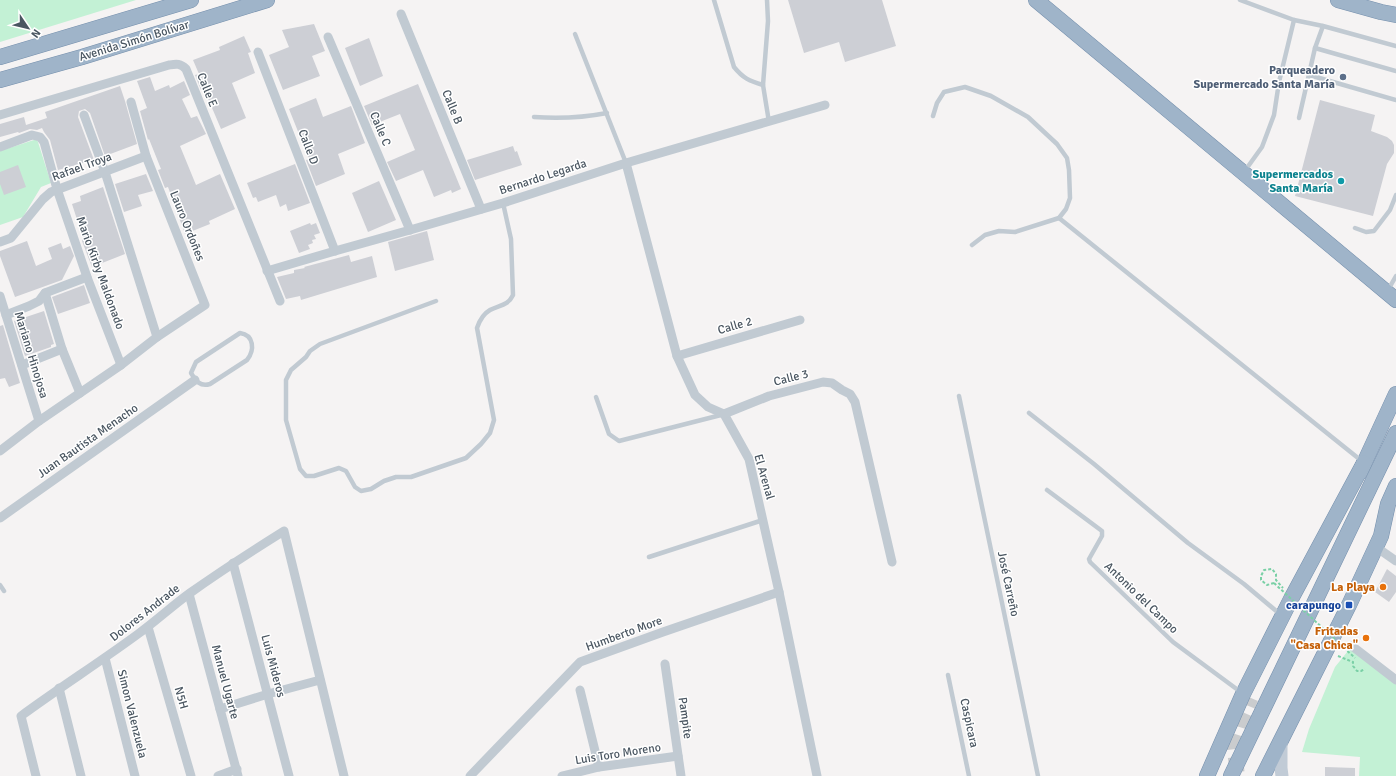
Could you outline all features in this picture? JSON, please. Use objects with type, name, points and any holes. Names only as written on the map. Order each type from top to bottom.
[{"type":"highway","name":"Avenida Simón Bolívar","points":[[0,57],[191,0]]},
{"type":"highway","name":"Avenida Simón Bolívar","points":[[0,80],[82,57],[267,0]]},
{"type":"highway","points":[[1036,0],[1244,172],[1391,297]]},
{"type":"highway","points":[[1338,0],[1396,15]]},
{"type":"highway","points":[[1381,12],[1396,22]]},
{"type":"highway","points":[[1207,776],[1247,696],[1319,565],[1396,394]]},
{"type":"highway","points":[[1231,776],[1396,433]]},
{"type":"highway","points":[[1247,696],[1282,616],[1364,463]]},
{"type":"highway","points":[[1264,776],[1349,605],[1378,541],[1388,504],[1396,486]]},
{"type":"highway","points":[[1378,541],[1396,518]]},
{"type":"main road","points":[[1281,740],[1282,776]]},
{"type":"street","name":"Calle B","points":[[401,14],[481,209]]},
{"type":"street","name":"Calle C","points":[[328,37],[410,230]]},
{"type":"street","name":"Calle D","points":[[258,52],[335,251]]},
{"type":"street","name":"Calle E","points":[[0,115],[169,65],[177,63],[182,65],[186,69],[280,301]]},
{"type":"street","name":"Lauro Ordoñes","points":[[131,102],[146,156],[206,305],[157,336]]},
{"type":"street","name":"Bernardo Legarda","points":[[267,271],[503,203],[626,163],[825,105]]},
{"type":"street","points":[[1,448],[121,365],[157,336],[105,172],[84,115]]},
{"type":"street","name":"Mario Kirby Maldonado","points":[[0,147],[32,135],[40,137],[44,142],[57,190],[86,277],[121,365]]},
{"type":"street","name":"Rafael Troya","points":[[0,242],[11,238],[50,192],[146,156]]},
{"type":"street","points":[[626,163],[677,356],[695,395],[708,407],[724,414]]},
{"type":"street","points":[[6,316],[39,301],[45,293],[86,277]]},
{"type":"street","points":[[45,293],[62,349],[80,393]]},
{"type":"street","name":"Mariano Hinojosa","points":[[0,296],[38,421]]},
{"type":"street","name":"Calle 2","points":[[677,356],[800,320]]},
{"type":"street","points":[[22,365],[62,349]]},
{"type":"street","name":"Juan Bautista Menacho","points":[[0,518],[193,382]]},
{"type":"street","name":"Calle 3","points":[[724,414],[769,396],[823,382],[832,383],[850,394],[855,402],[892,562]]},
{"type":"street","name":"El Arenal","points":[[724,414],[749,459],[779,592],[817,776]]},
{"type":"street","name":"Dolores Andrade","points":[[36,776],[21,716],[148,627],[189,594],[233,563],[284,531],[320,680]]},
{"type":"street","points":[[1378,541],[1396,561]]},
{"type":"street","name":"Luis Mideros","points":[[233,563],[289,776]]},
{"type":"street","name":"Humberto More","points":[[470,776],[580,662],[779,592]]},
{"type":"street","name":"Manuel Ugarte","points":[[189,594],[237,773]]},
{"type":"street","name":"N5H","points":[[148,627],[191,776]]},
{"type":"street","points":[[1352,646],[1396,680]]},
{"type":"street","name":"Simon Valenzuela","points":[[105,658],[135,776]]},
{"type":"street","name":"Pampite","points":[[665,664],[681,776]]},
{"type":"street","points":[[220,709],[320,680],[344,776]]},
{"type":"street","points":[[59,688],[81,776]]},
{"type":"street","points":[[580,690],[599,767]]},
{"type":"street","name":"Luis Toro Moreno","points":[[562,776],[599,767],[678,756]]},
{"type":"street","points":[[218,776],[237,773]]},
{"type":"lane","points":[[714,0],[734,67],[740,75],[748,80],[763,85]]},
{"type":"lane","points":[[767,0],[768,21],[763,85],[768,122]]},
{"type":"lane","points":[[1240,0],[1294,20],[1323,26],[1396,46]]},
{"type":"lane","points":[[1244,172],[1262,147],[1274,115],[1279,82],[1294,20]]},
{"type":"lane","points":[[1299,118],[1315,48],[1323,26]]},
{"type":"lane","points":[[574,34],[626,163]]},
{"type":"lane","points":[[1315,48],[1396,71]]},
{"type":"lane","points":[[1309,75],[1396,100]]},
{"type":"lane","points":[[933,116],[937,103],[944,92],[965,87],[991,96],[1028,117],[1057,144],[1068,158],[1070,198],[1066,209],[1059,218],[1015,232],[999,231],[985,235],[972,245]]},
{"type":"lane","points":[[534,117],[560,119],[586,117],[607,113]]},
{"type":"lane","points":[[1355,228],[1366,232],[1374,231],[1390,210],[1396,195]]},
{"type":"lane","points":[[436,301],[320,344],[310,351],[306,357],[291,370],[286,380],[286,420],[300,469],[306,476],[314,476],[339,468],[346,471],[355,487],[361,491],[371,489],[384,481],[396,477],[411,476],[466,458],[490,433],[494,420],[477,328],[486,313],[506,304],[511,300],[513,295],[511,239],[503,203]]},
{"type":"lane","points":[[1059,218],[1364,463]]},
{"type":"lane","points":[[1391,297],[1396,276]]},
{"type":"lane","points":[[240,333],[246,334],[250,337],[252,348],[251,355],[247,360],[210,384],[204,386],[193,382],[191,373],[196,362],[240,333]]},
{"type":"lane","name":"José Carreño","points":[[959,396],[1038,776]]},
{"type":"lane","name":"Calle 3","points":[[596,397],[609,434],[619,441],[724,414]]},
{"type":"lane","points":[[1029,413],[1094,464],[1188,544],[1244,584],[1282,616]]},
{"type":"lane","name":"Antonio del Campo","points":[[1046,490],[1102,531],[1102,536],[1089,559],[1090,562],[1173,642],[1247,696]]},
{"type":"lane","points":[[649,557],[763,520]]},
{"type":"lane","points":[[0,585],[4,590]]},
{"type":"lane","name":"Caspicara","points":[[948,675],[969,776]]},
{"type":"path","points":[[1276,580],[1276,574],[1272,569],[1268,569],[1262,573],[1262,580],[1264,583],[1274,583],[1355,658]]},
{"type":"path","points":[[1326,651],[1353,662]]},
{"type":"green space","points":[[0,0],[136,0],[0,42]]},
{"type":"green space","points":[[37,139],[51,183],[41,187],[23,217],[0,225],[0,151]]},
{"type":"green space","points":[[1352,646],[1396,683],[1396,776],[1359,776],[1360,757],[1302,752],[1309,729],[1335,667]]},
{"type":"building","points":[[788,0],[882,0],[896,46],[845,62],[839,42],[804,53]]},
{"type":"building","points":[[314,24],[325,51],[312,56],[320,76],[283,90],[269,55],[289,47],[282,30]]},
{"type":"building","points":[[244,36],[251,52],[248,53],[255,73],[232,83],[246,118],[221,129],[204,89],[201,90],[195,75],[199,74],[193,60],[220,50],[219,47]]},
{"type":"building","points":[[369,38],[383,76],[360,86],[345,48]]},
{"type":"building","points":[[150,77],[155,91],[169,85],[170,88],[184,81],[190,95],[182,99],[191,118],[197,116],[206,134],[180,146],[196,185],[220,174],[235,209],[209,221],[210,224],[185,234],[168,187],[165,188],[158,170],[161,169],[149,139],[148,140],[140,111],[147,108],[137,81]]},
{"type":"building","points":[[418,84],[461,189],[452,193],[451,190],[434,197],[423,170],[396,181],[387,162],[415,150],[400,114],[372,125],[364,106]]},
{"type":"building","points":[[120,86],[137,144],[105,156],[90,113],[85,109],[79,111],[78,117],[94,160],[58,170],[50,140],[42,128],[37,130],[30,129],[0,137],[0,124],[24,117],[26,125],[47,118],[45,112]]},
{"type":"building","points":[[316,98],[323,117],[351,106],[365,143],[338,154],[345,174],[316,186],[306,160],[309,159],[289,109]]},
{"type":"building","name":"Supermercados Santa María","points":[[1320,100],[1375,115],[1371,131],[1387,137],[1394,145],[1394,153],[1387,164],[1373,216],[1295,196]]},
{"type":"building","points":[[513,146],[515,152],[517,151],[522,165],[475,180],[467,160]]},
{"type":"building","points":[[295,164],[310,203],[288,211],[286,204],[280,207],[276,195],[258,202],[256,197],[253,198],[247,183]]},
{"type":"building","points":[[18,165],[26,187],[4,195],[0,184],[0,172]]},
{"type":"building","points":[[146,174],[153,191],[138,195],[142,206],[124,212],[115,184]]},
{"type":"building","points":[[379,181],[396,220],[368,232],[352,193]]},
{"type":"building","points":[[103,187],[125,254],[92,267],[82,241],[83,238],[72,204],[81,201],[80,196]]},
{"type":"building","points":[[310,223],[311,225],[316,223],[320,233],[314,235],[316,239],[312,240],[313,243],[308,245],[310,249],[299,253],[290,231]]},
{"type":"building","points":[[427,231],[434,260],[395,271],[388,242]]},
{"type":"building","points":[[27,241],[36,266],[52,259],[48,248],[61,243],[63,249],[70,246],[74,256],[62,280],[15,297],[0,256],[0,251]]},
{"type":"building","points":[[349,255],[351,262],[372,256],[377,277],[301,300],[300,296],[286,299],[277,277],[294,273],[294,270]]},
{"type":"building","points":[[84,285],[90,303],[58,314],[52,297]]},
{"type":"building","points":[[44,311],[54,344],[51,345],[51,347],[25,356],[14,321]]},
{"type":"building","points":[[3,325],[20,383],[9,387],[5,378],[0,379],[0,326]]},
{"type":"building","points":[[1387,569],[1396,576],[1396,592],[1389,602],[1375,592]]},
{"type":"building","points":[[1325,767],[1355,768],[1355,776],[1325,776]]},
{"type":"tunnel","points":[[1237,772],[1234,744],[1251,698]]},
{"type":"place","name":"Parqueadero Supermercado Santa María","points":[[1343,77]]},
{"type":"place","name":"Supermercados Santa María","points":[[1341,181]]},
{"type":"place","name":"La Playa","points":[[1383,587]]},
{"type":"place","name":"carapungo","points":[[1349,605]]},
{"type":"place","name":"Fritadas \"Casa Chica\"","points":[[1366,638]]}]
